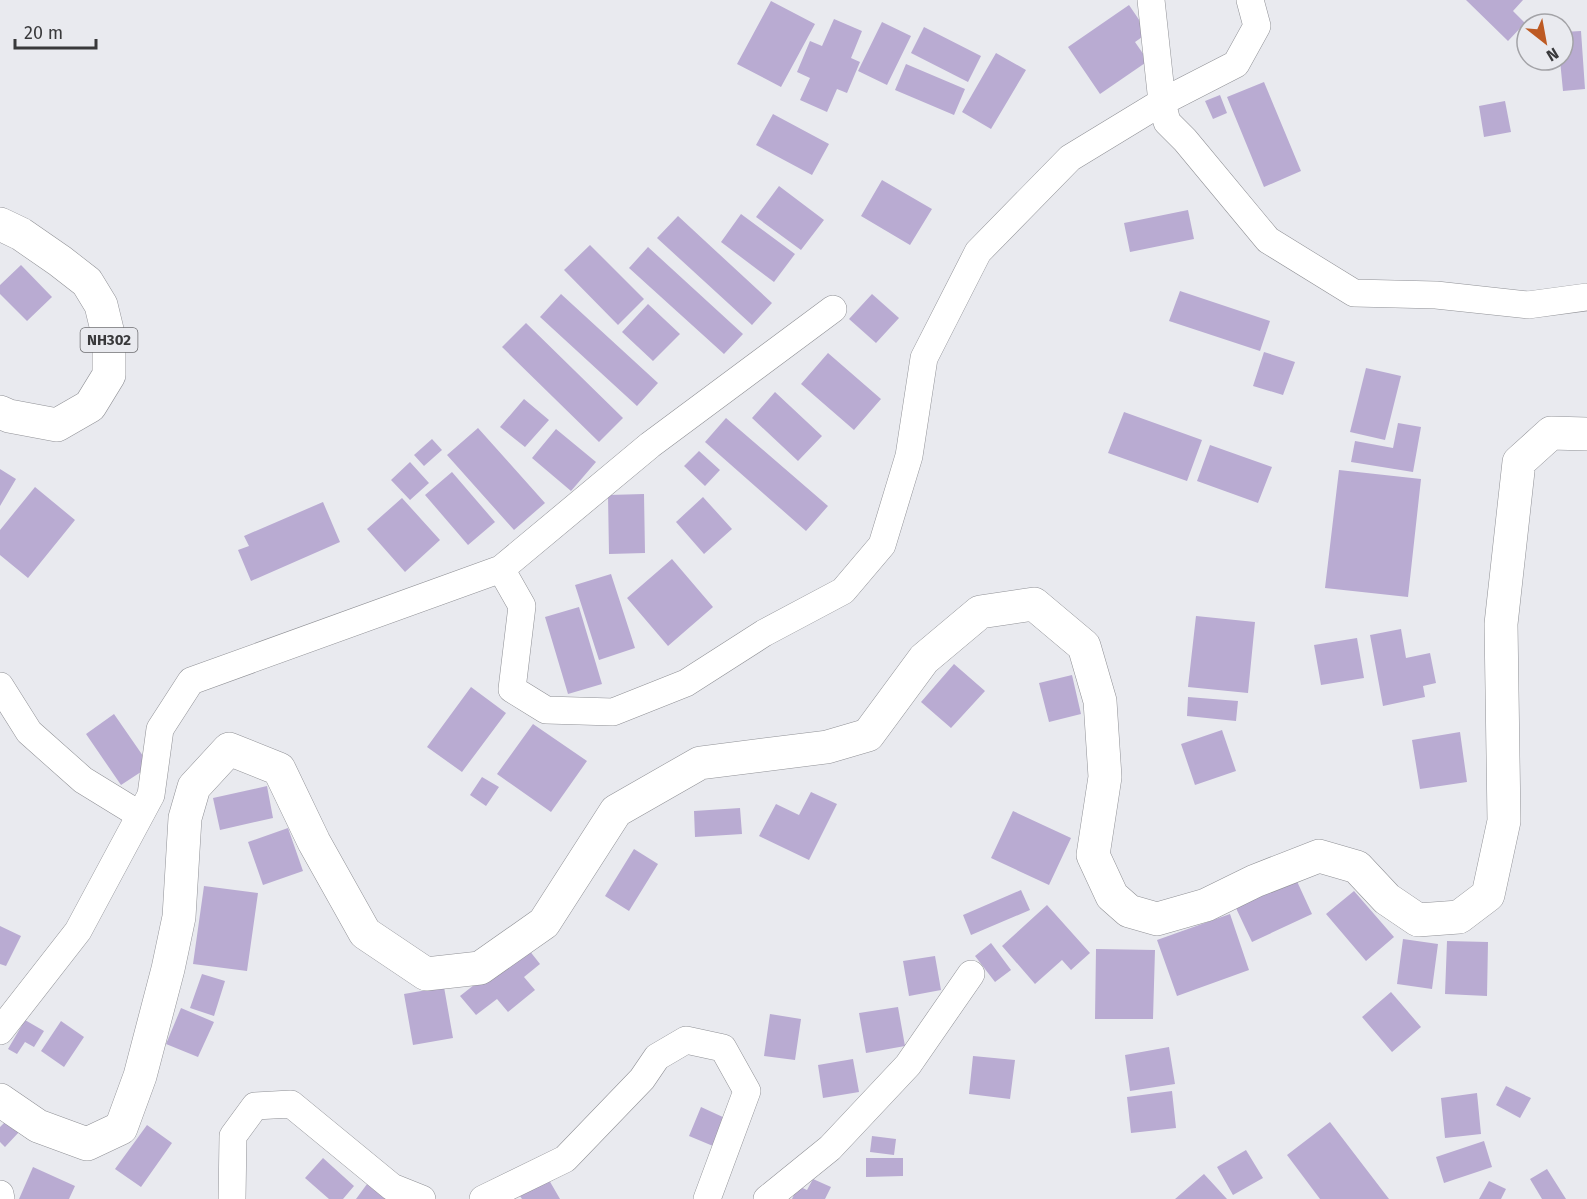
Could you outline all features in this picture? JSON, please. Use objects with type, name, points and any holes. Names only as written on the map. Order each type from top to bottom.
[{"type":"main road","name":"NH302","points":[[0,224],[21,234],[87,282],[100,305],[109,338],[109,375],[90,406],[57,424],[9,416],[0,412]]},
{"type":"main road","points":[[0,1100],[38,1126],[87,1144],[122,1128],[140,1076],[168,969],[178,917],[185,818],[194,787],[229,749],[279,770],[314,842],[365,933],[426,974],[480,968],[544,923],[616,811],[700,763],[827,747],[868,735],[924,659],[980,612],[1034,604],[1084,646],[1100,701],[1105,777],[1093,855],[1112,896],[1129,911],[1157,919],[1206,905],[1256,881],[1319,856],[1357,867],[1388,899],[1418,920],[1459,917],[1488,895],[1504,821],[1501,624],[1519,462],[1551,433],[1587,434]]},
{"type":"street","points":[[1151,0],[1162,102],[1167,122],[1185,140],[1268,240],[1354,293],[1436,295],[1528,305],[1587,297]]},
{"type":"street","points":[[501,569],[522,606],[512,689],[546,710],[613,712],[686,683],[764,633],[843,591],[882,545],[909,456],[924,358],[978,252],[1070,158],[1162,102],[1236,64],[1257,26],[1250,0]]},
{"type":"street","points":[[0,1031],[78,931],[151,795],[160,729],[191,681],[501,569],[650,445],[833,309]]},
{"type":"street","points":[[0,686],[29,732],[83,780],[140,814]]},
{"type":"street","points":[[767,1199],[830,1148],[908,1065],[971,974]]},
{"type":"street","points":[[483,1199],[565,1159],[642,1079],[657,1057],[686,1040],[723,1048],[747,1091],[707,1199]]},
{"type":"street","points":[[232,1199],[233,1136],[255,1106],[291,1104],[392,1187],[422,1199]]},
{"type":"street","points":[[0,1194],[1,1199]]},
{"type":"building","points":[[1466,0],[1523,0],[1513,11],[1515,13],[1515,34],[1508,41]]},
{"type":"building","points":[[771,1],[815,24],[781,87],[737,64]]},
{"type":"building","points":[[1129,5],[1148,33],[1135,42],[1148,61],[1100,94],[1068,47]]},
{"type":"building","points":[[834,19],[862,31],[851,58],[860,62],[847,93],[837,89],[827,112],[800,100],[810,78],[797,72],[810,41],[822,46]]},
{"type":"building","points":[[882,22],[911,36],[887,85],[858,71]]},
{"type":"building","points":[[924,27],[981,56],[968,82],[911,53]]},
{"type":"building","points":[[1575,31],[1581,31],[1585,89],[1563,91],[1561,72],[1575,72]]},
{"type":"building","points":[[996,53],[1026,70],[991,129],[962,112]]},
{"type":"building","points":[[906,64],[965,89],[954,115],[895,90]]},
{"type":"building","points":[[1264,82],[1301,171],[1264,187],[1227,97]]},
{"type":"building","points":[[1220,95],[1227,113],[1213,119],[1205,101]]},
{"type":"building","points":[[1505,101],[1511,132],[1484,137],[1479,106]]},
{"type":"building","points":[[773,114],[829,144],[812,175],[756,145]]},
{"type":"building","points":[[882,180],[932,209],[910,245],[861,216]]},
{"type":"building","points":[[779,186],[824,220],[801,250],[756,217]]},
{"type":"building","points":[[1188,210],[1194,239],[1130,252],[1124,223]]},
{"type":"building","points":[[741,214],[795,254],[774,282],[721,242]]},
{"type":"building","points":[[678,216],[772,303],[752,325],[657,238]]},
{"type":"building","points":[[590,245],[644,299],[618,325],[564,270]]},
{"type":"building","points":[[648,247],[743,334],[724,354],[629,268]]},
{"type":"building","points":[[21,265],[52,297],[27,321],[0,294],[0,285]]},
{"type":"building","points":[[1180,291],[1270,321],[1260,351],[1169,321]]},
{"type":"building","points":[[561,294],[658,383],[637,406],[540,317]]},
{"type":"building","points":[[872,294],[899,318],[876,343],[849,319]]},
{"type":"building","points":[[648,304],[680,334],[653,361],[622,332]]},
{"type":"building","points":[[526,323],[623,418],[599,442],[502,347]]},
{"type":"building","points":[[1264,352],[1295,362],[1283,395],[1253,386]]},
{"type":"building","points":[[828,353],[881,399],[854,430],[801,384]]},
{"type":"building","points":[[1366,368],[1401,376],[1385,440],[1350,432]]},
{"type":"building","points":[[775,392],[822,436],[798,461],[752,418]]},
{"type":"building","points":[[524,399],[549,420],[525,447],[500,427]]},
{"type":"building","points":[[1124,412],[1202,440],[1187,481],[1108,453]]},
{"type":"building","points":[[726,418],[828,506],[806,531],[705,442]]},
{"type":"building","points":[[1398,423],[1421,427],[1413,472],[1351,462],[1355,441],[1393,448]]},
{"type":"building","points":[[478,428],[545,503],[514,530],[447,455]]},
{"type":"building","points":[[556,429],[596,462],[571,491],[532,458]]},
{"type":"building","points":[[432,439],[442,450],[424,466],[414,455]]},
{"type":"building","points":[[1210,445],[1272,467],[1258,503],[1197,481]]},
{"type":"building","points":[[699,451],[720,470],[705,486],[684,466]]},
{"type":"building","points":[[410,462],[429,483],[410,500],[391,480]]},
{"type":"building","points":[[0,469],[16,479],[0,506]]},
{"type":"building","points":[[1339,470],[1421,479],[1408,597],[1325,588]]},
{"type":"building","points":[[452,472],[495,522],[468,545],[425,495]]},
{"type":"building","points":[[35,487],[75,520],[28,578],[0,555],[0,530]]},
{"type":"building","points":[[644,494],[645,553],[609,554],[608,495]]},
{"type":"building","points":[[703,497],[732,529],[704,554],[676,522]]},
{"type":"building","points":[[402,498],[440,540],[405,572],[367,529]]},
{"type":"building","points":[[323,502],[340,542],[251,581],[238,550],[249,546],[244,536]]},
{"type":"building","points":[[672,559],[713,607],[668,646],[627,598]]},
{"type":"building","points":[[611,574],[635,648],[599,660],[575,585]]},
{"type":"building","points":[[579,607],[602,684],[568,694],[545,617]]},
{"type":"building","points":[[1196,616],[1255,622],[1248,693],[1188,687]]},
{"type":"building","points":[[1401,629],[1406,658],[1430,653],[1436,683],[1423,686],[1425,697],[1383,706],[1370,635]]},
{"type":"building","points":[[1357,638],[1364,678],[1321,685],[1314,645]]},
{"type":"building","points":[[954,664],[985,691],[951,728],[921,702]]},
{"type":"building","points":[[1072,675],[1081,714],[1049,722],[1039,683]]},
{"type":"building","points":[[471,687],[506,713],[462,772],[427,747]]},
{"type":"building","points":[[1188,697],[1238,701],[1236,721],[1187,716]]},
{"type":"building","points":[[114,714],[150,766],[121,785],[86,734]]},
{"type":"building","points":[[533,724],[587,761],[551,812],[497,774]]},
{"type":"building","points":[[1222,730],[1236,771],[1195,785],[1181,744]]},
{"type":"building","points":[[1460,732],[1467,782],[1420,789],[1412,740]]},
{"type":"building","points":[[482,777],[499,787],[486,806],[470,795]]},
{"type":"building","points":[[267,786],[273,818],[220,830],[213,798]]},
{"type":"building","points":[[811,792],[837,804],[809,860],[759,836],[776,804],[799,815]]},
{"type":"building","points":[[740,808],[742,834],[695,837],[694,811]]},
{"type":"building","points":[[1013,811],[1071,838],[1049,885],[991,858]]},
{"type":"building","points":[[288,828],[303,871],[263,885],[248,842]]},
{"type":"building","points":[[634,849],[658,864],[629,911],[605,896]]},
{"type":"building","points":[[1295,877],[1312,914],[1252,942],[1235,906]]},
{"type":"building","points":[[204,886],[258,893],[247,971],[193,964]]},
{"type":"building","points":[[1021,890],[1030,910],[971,935],[963,915]]},
{"type":"building","points":[[1354,891],[1394,937],[1366,961],[1326,914]]},
{"type":"building","points":[[1047,905],[1090,953],[1071,970],[1062,960],[1035,984],[1002,946]]},
{"type":"building","points":[[1230,914],[1249,970],[1177,996],[1157,940]]},
{"type":"building","points":[[0,926],[21,936],[6,966],[0,964]]},
{"type":"building","points":[[1403,939],[1438,944],[1432,989],[1397,984]]},
{"type":"building","points":[[1447,941],[1488,942],[1487,996],[1445,994]]},
{"type":"building","points":[[991,943],[1011,970],[995,982],[975,956]]},
{"type":"building","points":[[525,945],[540,964],[524,977],[535,990],[508,1012],[497,999],[476,1015],[460,996]]},
{"type":"building","points":[[1096,949],[1155,950],[1153,1019],[1095,1019]]},
{"type":"building","points":[[935,956],[941,990],[909,996],[903,961]]},
{"type":"building","points":[[202,974],[225,981],[214,1016],[190,1008]]},
{"type":"building","points":[[444,987],[453,1038],[413,1045],[404,994]]},
{"type":"building","points":[[1391,992],[1421,1027],[1392,1052],[1362,1017]]},
{"type":"building","points":[[898,1007],[905,1046],[866,1053],[859,1013]]},
{"type":"building","points":[[181,1008],[214,1022],[198,1057],[166,1044]]},
{"type":"building","points":[[770,1014],[801,1019],[795,1060],[764,1056]]},
{"type":"building","points":[[25,1020],[44,1031],[34,1047],[25,1042],[17,1054],[8,1049]]},
{"type":"building","points":[[61,1021],[84,1037],[64,1067],[41,1051]]},
{"type":"building","points":[[1169,1047],[1175,1084],[1130,1091],[1125,1055]]},
{"type":"building","points":[[973,1056],[1015,1060],[1010,1099],[969,1094]]},
{"type":"building","points":[[853,1059],[859,1092],[823,1098],[818,1065]]},
{"type":"building","points":[[1506,1086],[1531,1098],[1520,1118],[1496,1105]]},
{"type":"building","points":[[1172,1091],[1176,1128],[1131,1133],[1127,1097]]},
{"type":"building","points":[[1477,1093],[1481,1134],[1445,1138],[1441,1098]]},
{"type":"building","points":[[701,1107],[725,1118],[713,1146],[689,1136]]},
{"type":"building","points":[[7,1120],[19,1132],[5,1147],[0,1142],[0,1127]]},
{"type":"building","points":[[1330,1122],[1389,1199],[1320,1199],[1287,1155]]},
{"type":"building","points":[[147,1125],[172,1143],[141,1187],[115,1169]]},
{"type":"building","points":[[872,1136],[896,1139],[894,1155],[870,1152]]},
{"type":"building","points":[[1484,1141],[1492,1167],[1444,1183],[1436,1157]]},
{"type":"building","points":[[1246,1150],[1263,1178],[1233,1195],[1217,1167]]},
{"type":"building","points":[[323,1158],[354,1186],[343,1199],[329,1199],[305,1178]]},
{"type":"building","points":[[866,1158],[903,1158],[903,1176],[866,1177]]},
{"type":"building","points":[[33,1167],[75,1186],[69,1199],[19,1199]]},
{"type":"building","points":[[1547,1169],[1566,1199],[1542,1199],[1530,1179]]},
{"type":"building","points":[[1204,1174],[1227,1199],[1175,1199]]},
{"type":"building","points":[[813,1179],[831,1187],[825,1199],[792,1199],[798,1186],[807,1190]]},
{"type":"building","points":[[370,1180],[398,1199],[356,1199]]},
{"type":"building","points":[[549,1180],[560,1199],[522,1199],[520,1196]]},
{"type":"building","points":[[1489,1181],[1506,1189],[1501,1199],[1479,1199]]}]
